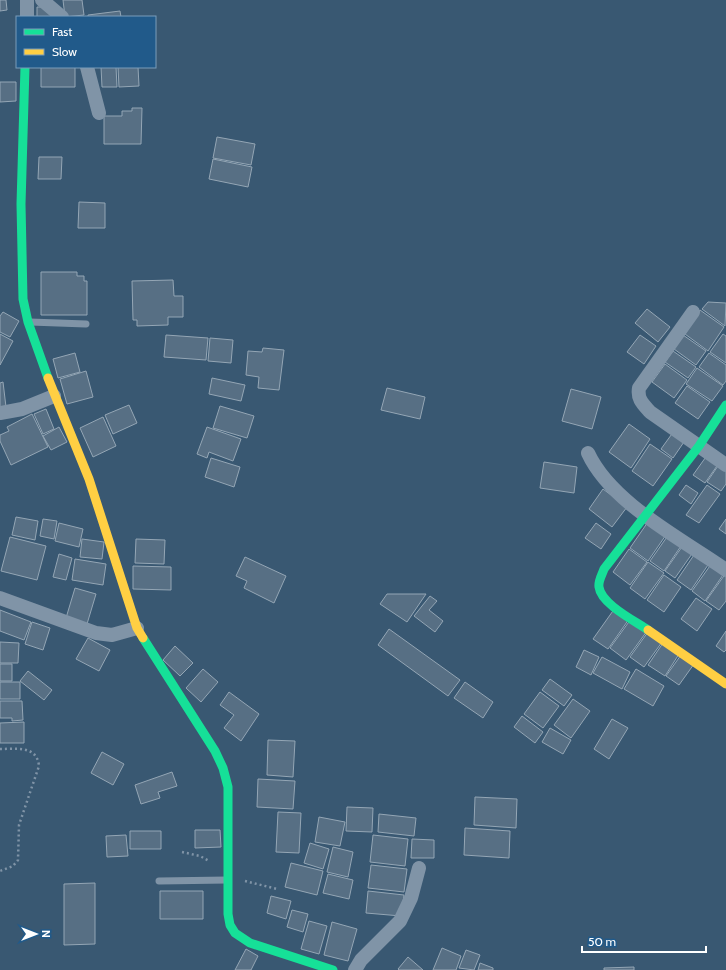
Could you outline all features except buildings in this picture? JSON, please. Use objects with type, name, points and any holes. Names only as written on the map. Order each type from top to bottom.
[{"type":"street","points":[[27,0],[27,16]]},
{"type":"street","points":[[42,0],[61,16]]},
{"type":"street","points":[[25,68],[21,204],[23,283],[28,322],[54,396],[89,478],[138,628],[156,661],[215,751],[223,768],[228,787],[227,907],[229,924],[241,938],[274,952],[333,970]]},
{"type":"street","points":[[87,68],[100,113]]},
{"type":"street","points":[[692,312],[639,388],[638,396],[640,401],[650,412],[726,466]]},
{"type":"street","points":[[0,413],[22,409],[54,396]]},
{"type":"street","points":[[726,405],[699,446],[604,569],[600,579],[600,592],[606,601],[726,684]]},
{"type":"street","points":[[588,453],[600,474],[618,493],[646,515],[726,570]]},
{"type":"street","points":[[0,598],[96,633],[112,635],[138,628]]},
{"type":"street","points":[[355,970],[361,960],[400,921],[411,898],[419,868]]},
{"type":"lane","points":[[28,322],[86,324]]},
{"type":"lane","points":[[159,881],[227,880]]},
{"type":"path","points":[[0,749],[28,750],[36,756],[38,766],[19,825],[18,860],[13,866],[0,871]]},
{"type":"path","points":[[182,852],[200,856],[215,863],[227,865]]},
{"type":"path","points":[[227,880],[268,885],[278,889]]},
{"type":"traffic: fast","points":[[25,68],[21,204],[23,299],[28,322],[48,378]]},
{"type":"traffic: fast","points":[[648,630],[619,612],[606,600],[599,587],[600,578],[604,569],[699,446],[726,405]]},
{"type":"traffic: fast","points":[[143,638],[215,751],[223,768],[228,787],[228,914],[230,925],[235,933],[250,943],[333,970]]},
{"type":"traffic: slow","points":[[48,378],[89,479],[137,628],[143,638]]},
{"type":"traffic: slow","points":[[648,630],[726,684]]}]
